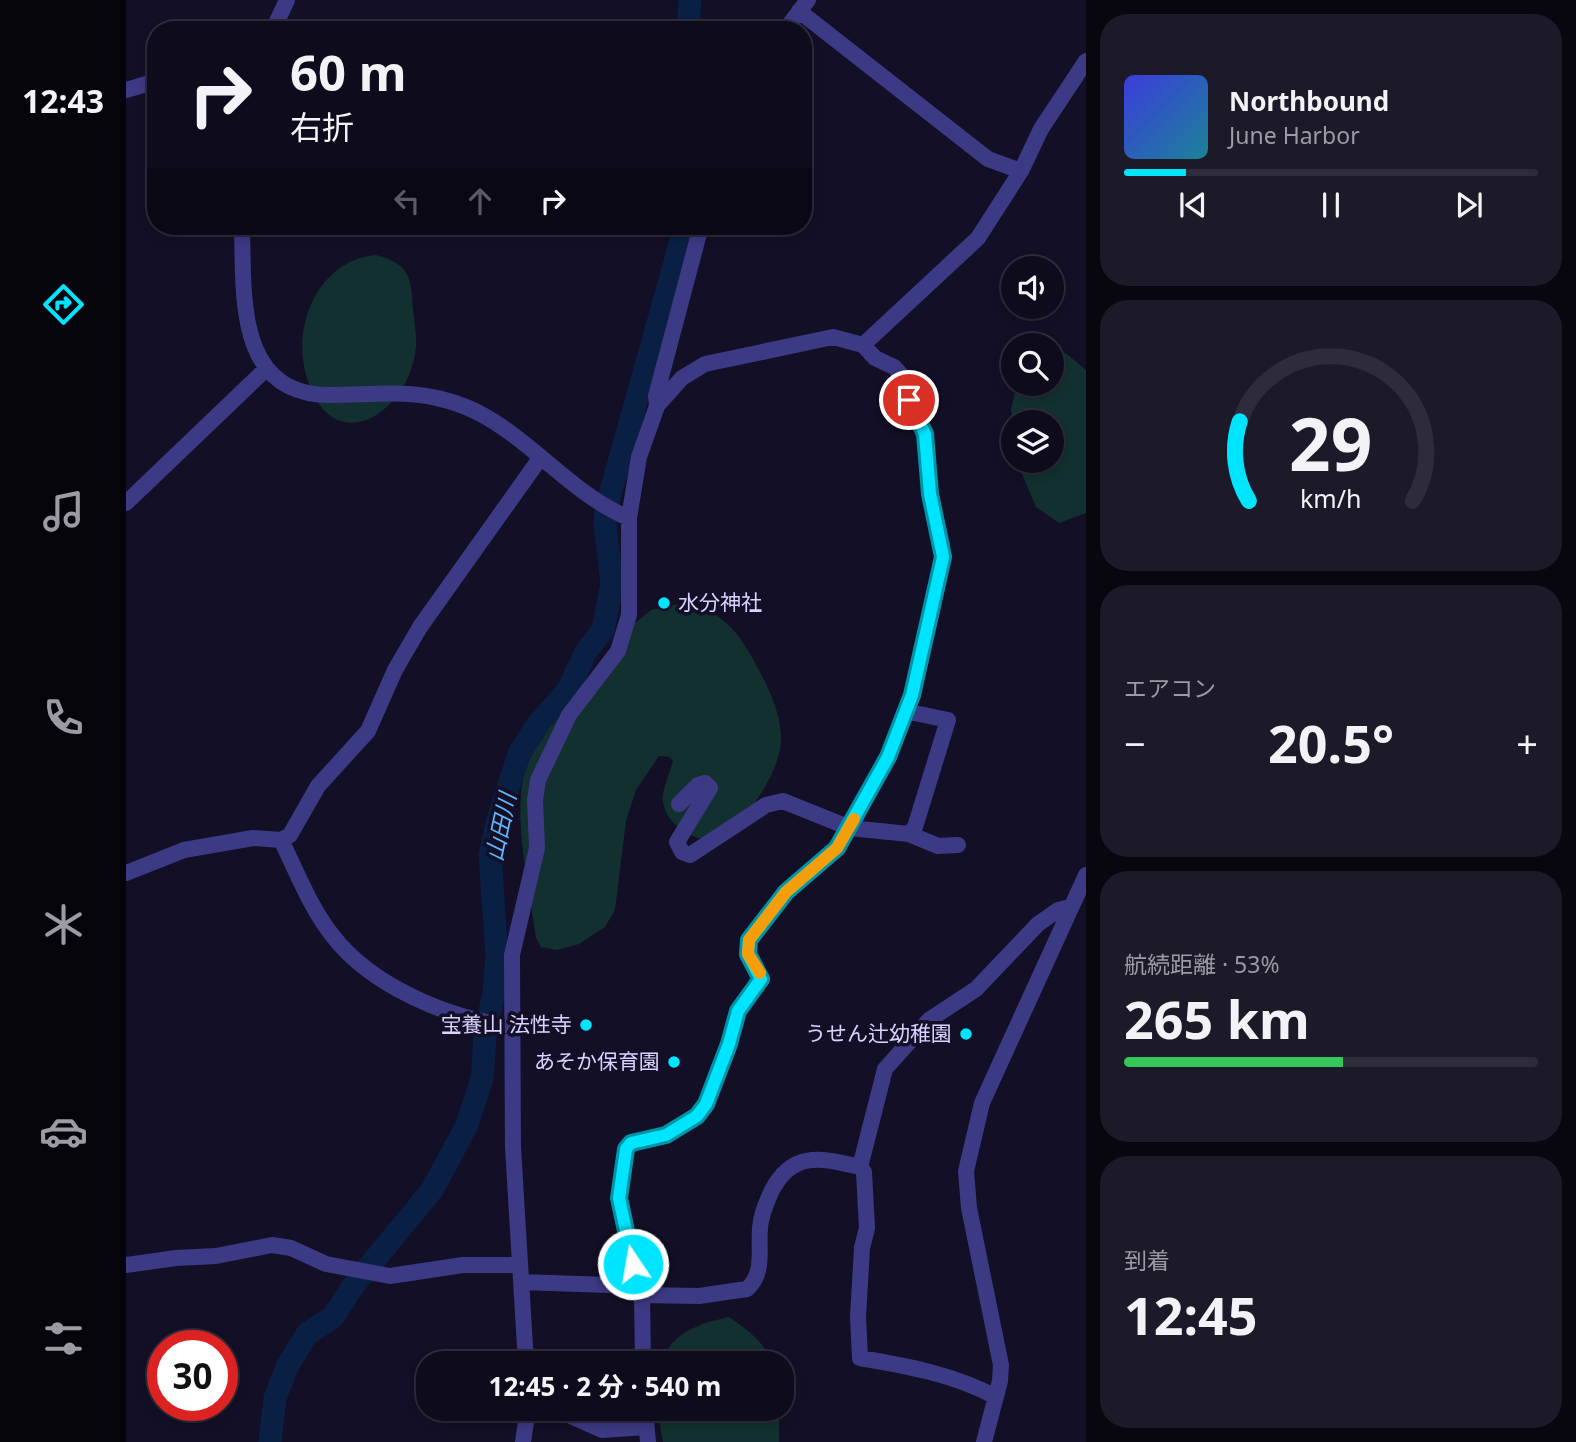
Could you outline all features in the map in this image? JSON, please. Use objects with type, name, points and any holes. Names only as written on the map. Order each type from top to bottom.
[{"type":"street","points":[[277,21],[287,0]]},
{"type":"street","points":[[792,21],[804,5],[988,159],[1021,171]]},
{"type":"street","points":[[863,345],[978,238],[1021,171],[1041,129],[1086,61]]},
{"type":"street","points":[[126,90],[147,84]]},
{"type":"street","points":[[243,235],[248,325],[256,356],[266,369],[283,382],[315,394],[411,392],[442,398],[492,420],[592,495],[625,516]]},
{"type":"street","points":[[657,405],[656,396],[700,235]]},
{"type":"street","points":[[525,1351],[507,1026],[512,955],[536,855],[535,800],[538,780],[569,715],[618,650],[626,630],[629,615],[625,516],[639,457],[657,405],[682,378],[705,364],[822,337],[844,338],[863,345],[874,358],[894,367],[905,379],[909,400],[925,434],[930,494],[943,557],[930,619],[905,711],[888,757],[837,848],[786,892],[749,940],[748,954],[761,979],[738,1011],[729,1044],[706,1104],[697,1116],[676,1129],[649,1140],[631,1143],[626,1149],[619,1198],[639,1290],[642,1351]]},
{"type":"street","points":[[126,503],[266,369]]},
{"type":"street","points":[[126,873],[184,850],[253,838],[281,840],[290,835],[318,786],[368,731],[395,670],[420,627],[541,457]]},
{"type":"street","points":[[905,711],[948,720],[915,827],[909,835]]},
{"type":"street","points":[[679,804],[698,785],[705,783],[709,788],[677,842],[682,852],[690,855],[774,802],[792,803],[850,828],[909,835],[937,846],[958,845]]},
{"type":"street","points":[[281,840],[317,913],[334,938],[395,987],[477,1019],[507,1026]]},
{"type":"street","points":[[984,1442],[1001,1365],[969,1208],[966,1171],[982,1103],[1086,875]]},
{"type":"street","points":[[859,1167],[885,1069],[929,1020],[976,989],[1038,924],[1058,910],[1070,907]]},
{"type":"street","points":[[521,1282],[699,1297],[747,1289],[759,1273],[762,1210],[779,1178],[798,1163],[814,1159],[859,1167],[864,1172],[867,1228],[862,1248],[858,1317],[860,1358],[921,1369],[975,1386],[996,1397]]},
{"type":"street","points":[[126,1265],[216,1256],[272,1245],[291,1248],[342,1268],[390,1276],[463,1265],[520,1265]]},
{"type":"street","points":[[523,1442],[526,1421]]},
{"type":"street","points":[[582,1421],[602,1430],[647,1435]]},
{"type":"green space","points":[[376,255],[396,263],[406,273],[411,288],[416,346],[411,370],[400,391],[386,408],[369,419],[351,423],[333,418],[318,402],[306,375],[303,335],[314,298],[325,282],[339,269],[356,260]]},
{"type":"green space","points":[[1064,353],[1086,370],[1086,513],[1059,523],[1036,507],[1022,473],[1064,473],[1064,410],[1011,410],[1014,396],[1064,396]]},
{"type":"green space","points":[[678,604],[714,614],[732,629],[747,649],[768,688],[778,715],[781,735],[775,767],[767,784],[743,817],[728,829],[713,836],[698,838],[676,826],[666,811],[663,793],[673,761],[669,757],[659,756],[636,790],[626,821],[615,910],[605,927],[579,944],[557,950],[541,947],[536,938],[520,817],[523,779],[529,762],[554,721],[634,624],[651,610]]},
{"type":"green space","points":[[729,1317],[760,1342],[766,1351],[667,1351],[679,1336],[708,1322]]},
{"type":"green space","points":[[659,1421],[779,1421],[779,1442],[663,1442]]},
{"type":"waterway","name":"山田川","points":[[689,21],[690,0]]},
{"type":"waterway","name":"山田川","points":[[270,1442],[275,1398],[288,1365],[307,1334],[333,1317],[353,1286],[432,1190],[466,1127],[482,1079],[485,1036],[494,991],[497,956],[490,855],[498,819],[519,754],[538,724],[568,690],[587,650],[603,630],[612,583],[605,525],[606,509],[682,235]]},
{"type":"slow traffic","points":[[760,973],[748,954],[749,940],[786,892],[837,848],[854,819]]},
{"type":"place","name":"水分神社","points":[[664,603]]},
{"type":"place","name":"宝養山 法性寺","points":[[586,1025]]},
{"type":"place","name":"うせん辻幼稚園","points":[[966,1034]]},
{"type":"place","name":"あそか保育園","points":[[674,1062]]},
{"type":"route","points":[[633,1264],[619,1198],[626,1149],[636,1140],[649,1140],[666,1135],[697,1116],[706,1104],[729,1044],[738,1011],[761,979],[748,954],[749,940],[786,892],[837,848],[888,757],[912,695],[943,557],[930,494],[925,434],[909,400]]}]
